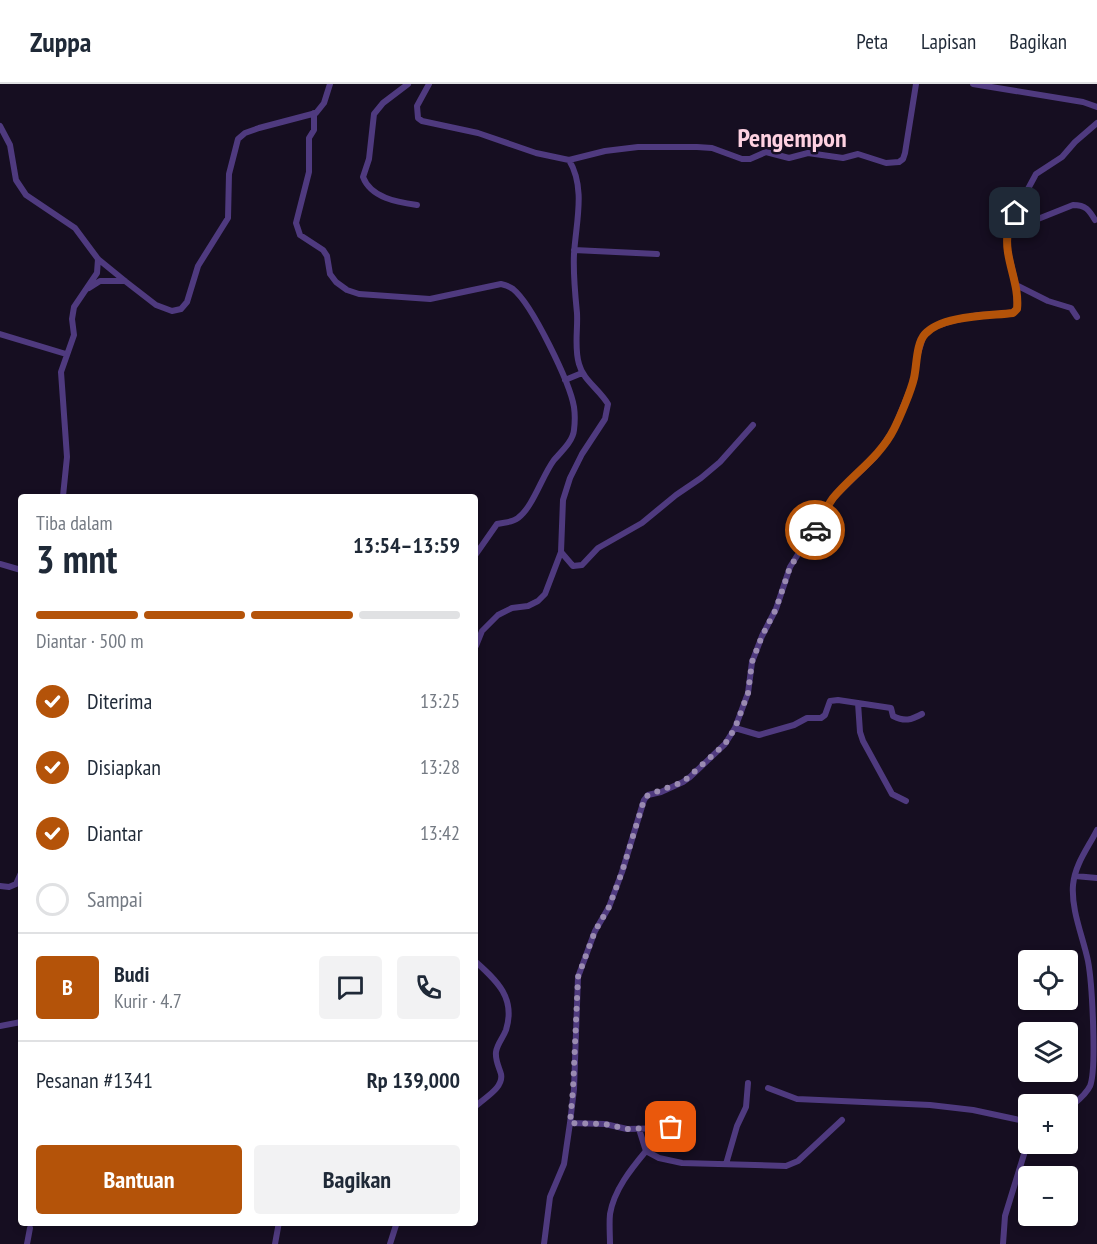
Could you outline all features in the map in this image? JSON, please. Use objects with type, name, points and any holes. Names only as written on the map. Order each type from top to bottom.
[{"type":"street","points":[[0,126],[10,145],[15,173],[22,189],[36,202],[75,228],[98,259],[125,281],[156,305],[172,311],[181,309],[187,302],[198,266],[228,218],[229,174],[238,139],[245,133],[259,128],[314,113],[324,104],[330,84]]},
{"type":"street","points":[[408,84],[383,103],[374,114],[369,159],[363,177],[368,186],[381,196],[417,205]]},
{"type":"street","points":[[429,84],[417,106],[418,118],[422,121],[478,133],[536,153],[569,160],[605,151],[638,147],[698,147],[712,148],[742,159],[750,159],[766,152],[789,158],[808,153],[843,158],[858,154],[886,163],[899,162],[903,159],[916,84]]},
{"type":"street","points":[[974,84],[1083,102],[1097,107]]},
{"type":"street","points":[[314,113],[314,130],[309,138],[309,172],[296,223],[300,235],[323,250],[327,256],[330,274],[336,282],[347,290],[359,294],[430,299],[501,284],[508,285],[525,302],[565,380],[574,405],[575,422],[571,439],[546,472],[521,516],[513,522],[496,524],[478,551]]},
{"type":"street","points":[[544,1244],[550,1197],[564,1164],[570,1123],[578,977],[595,931],[609,907],[644,800],[648,795],[661,792],[690,777],[725,744],[735,728],[748,693],[752,662],[776,609],[790,567],[834,497],[875,457],[894,429],[914,380],[917,357],[924,334],[934,327],[952,321],[978,315],[1013,313],[1017,309],[1016,285],[1008,250],[1008,231],[1024,193],[1036,174],[1062,157],[1097,123]]},
{"type":"street","points":[[478,640],[482,631],[498,615],[513,608],[528,606],[538,601],[544,594],[561,552],[563,500],[570,478],[582,454],[605,419],[608,404],[601,392],[582,373],[578,362],[573,273],[579,204],[576,171],[569,160]]},
{"type":"street","points":[[1008,231],[1074,205],[1088,208],[1095,220]]},
{"type":"street","points":[[574,250],[657,254]]},
{"type":"street","points":[[63,494],[67,457],[61,372],[74,335],[72,319],[74,307],[99,269],[98,259]]},
{"type":"street","points":[[84,292],[99,281],[125,281]]},
{"type":"street","points":[[1016,285],[1048,301],[1071,308],[1077,317]]},
{"type":"street","points":[[0,334],[66,354]]},
{"type":"street","points":[[565,380],[582,373]]},
{"type":"street","points":[[561,552],[573,566],[582,565],[598,548],[642,523],[701,478],[728,454],[753,425]]},
{"type":"street","points":[[0,564],[18,569]]},
{"type":"street","points":[[735,728],[759,735],[797,724],[807,718],[824,717],[830,701],[846,700],[891,708],[893,716],[904,720],[910,720],[922,714]]},
{"type":"street","points":[[858,703],[860,732],[863,741],[892,794],[906,801]]},
{"type":"street","points":[[1078,1101],[1090,1085],[1092,1075],[1093,1021],[1088,963],[1074,903],[1075,876],[1084,853],[1097,830]]},
{"type":"street","points":[[1075,876],[1097,878]]},
{"type":"street","points":[[0,886],[9,887],[16,884],[18,880]]},
{"type":"street","points":[[478,964],[500,984],[505,993],[507,1025],[496,1053],[501,1075],[500,1083],[478,1104]]},
{"type":"street","points":[[0,1026],[18,1023]]},
{"type":"street","points":[[726,1164],[737,1126],[746,1107],[748,1083]]},
{"type":"street","points":[[768,1088],[797,1099],[930,1105],[973,1110],[1018,1120]]},
{"type":"street","points":[[570,1123],[605,1124],[624,1129],[667,1128],[688,1114]]},
{"type":"street","points":[[639,1129],[646,1151],[659,1158],[682,1163],[779,1167],[793,1165],[842,1120]]},
{"type":"street","points":[[610,1244],[610,1215],[616,1195],[629,1172],[646,1151]]},
{"type":"street","points":[[1003,1244],[1005,1216],[1024,1154]]},
{"type":"street","points":[[275,1244],[278,1226]]},
{"type":"street","points":[[390,1244],[396,1226]]},
{"type":"street","points":[[27,1244],[30,1228]]},
{"type":"way so far","points":[[671,1127],[627,1129],[605,1124],[570,1123],[578,977],[595,931],[609,907],[645,797],[683,782],[725,744],[735,728],[748,693],[752,662],[776,609],[790,567],[815,530]]},
{"type":"district","name":"Pengempon","points":[[792,138]]},
{"type":"route","points":[[815,530],[834,497],[875,457],[894,429],[914,380],[917,357],[924,334],[934,327],[952,321],[978,315],[1013,313],[1017,309],[1016,285],[1008,250],[1008,231],[1015,213]]}]
